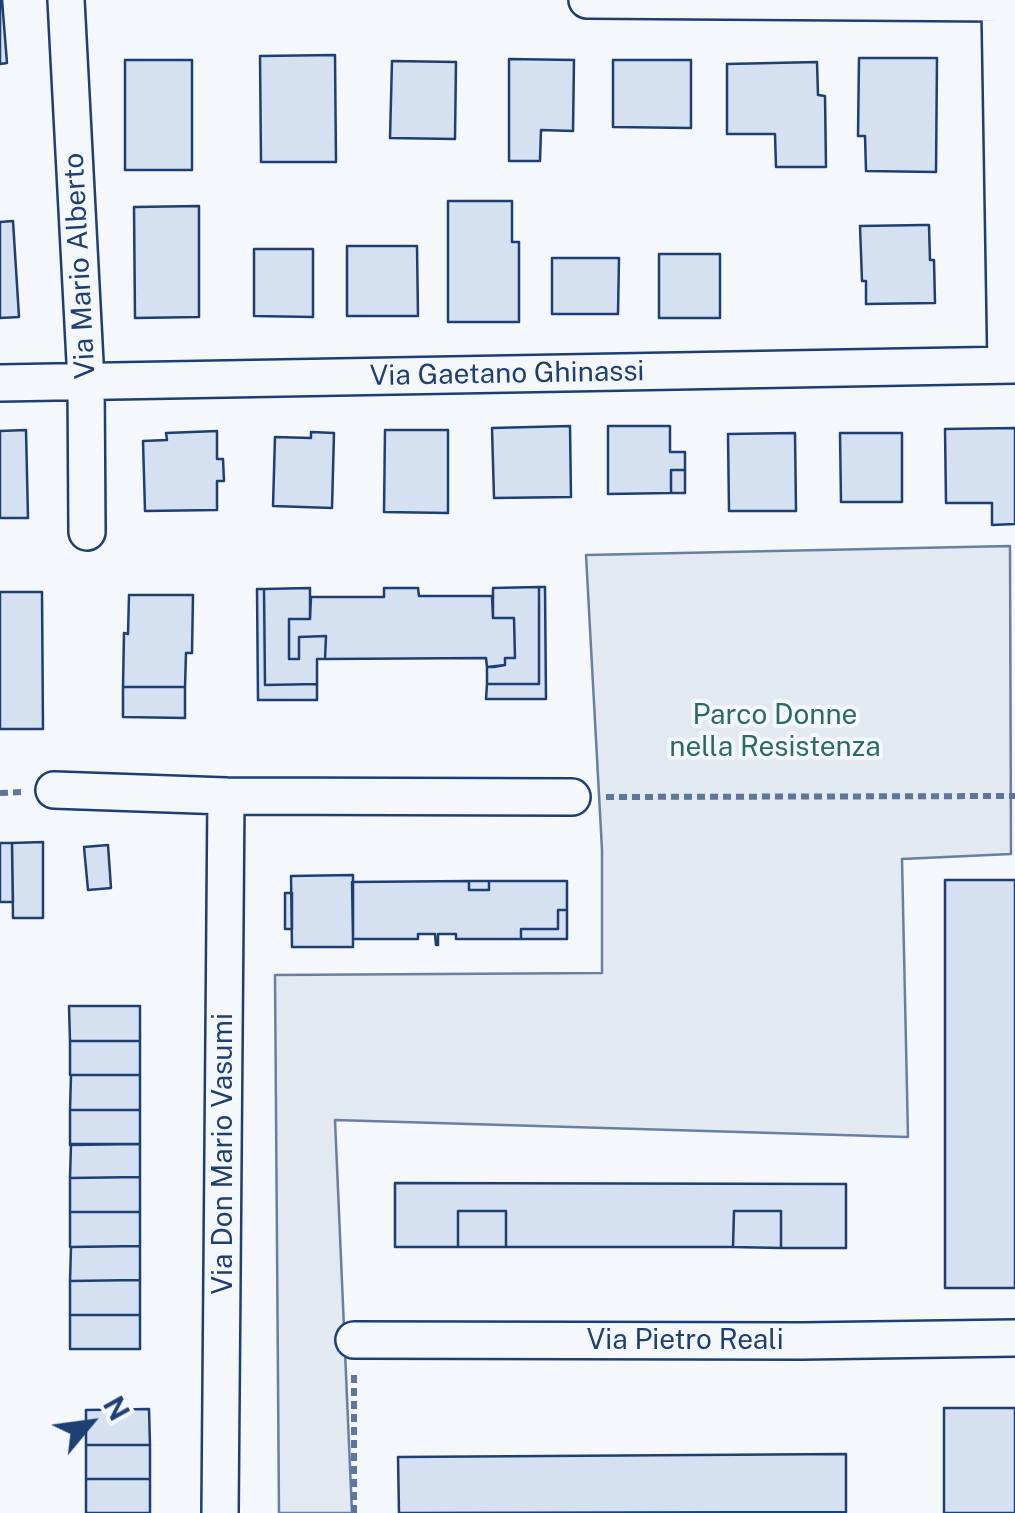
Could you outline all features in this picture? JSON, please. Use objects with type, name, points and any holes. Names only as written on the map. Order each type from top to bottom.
[{"type":"street","name":"Via Mario Alberto","points":[[66,0],[86,380],[86,532]]},
{"type":"street","points":[[587,0],[1000,4],[1011,365]]},
{"type":"street","name":"Via Gaetano Ghinassi","points":[[0,383],[1011,365]]},
{"type":"street","points":[[54,790],[226,796],[572,798]]},
{"type":"street","name":"Via Don Mario Vasumi","points":[[220,1513],[226,796]]},
{"type":"street","name":"Via Pietro Reali","points":[[354,1340],[1015,1338]]},
{"type":"path","points":[[572,798],[1015,796]]},
{"type":"path","points":[[354,1340],[354,1513]]},
{"type":"green space","name":"Parco Donne nella Resistenza","points":[[1010,546],[1011,854],[902,859],[908,1137],[335,1120],[352,1513],[279,1513],[275,975],[602,973],[602,850],[586,555]]},
{"type":"building","points":[[0,0],[7,63],[0,64]]},
{"type":"building","points":[[335,55],[336,162],[261,162],[260,56]]},
{"type":"building","points":[[859,58],[937,58],[936,172],[866,171],[865,136],[858,136]]},
{"type":"building","points":[[509,59],[574,60],[573,131],[541,130],[540,161],[509,161]]},
{"type":"building","points":[[125,60],[192,60],[192,170],[125,170]]},
{"type":"building","points":[[613,60],[691,60],[691,128],[613,127]]},
{"type":"building","points":[[392,61],[456,62],[455,139],[390,138]]},
{"type":"building","points":[[817,62],[818,95],[825,96],[826,167],[776,167],[775,134],[727,134],[727,64]]},
{"type":"building","points":[[448,201],[512,201],[512,242],[519,242],[519,322],[448,322]]},
{"type":"building","points":[[199,206],[199,317],[135,318],[134,207]]},
{"type":"building","points":[[13,221],[19,317],[0,318],[0,222]]},
{"type":"building","points":[[929,225],[935,303],[866,304],[860,226]]},
{"type":"building","points":[[347,246],[417,246],[418,316],[347,316]]},
{"type":"building","points":[[254,249],[313,249],[313,317],[254,316]]},
{"type":"building","points":[[659,254],[720,254],[720,318],[659,318]]},
{"type":"building","points":[[552,258],[619,258],[618,314],[552,314]]},
{"type":"building","points":[[570,426],[571,497],[494,498],[492,428]]},
{"type":"building","points":[[608,426],[670,426],[670,452],[685,452],[685,470],[671,470],[671,493],[608,494]]},
{"type":"building","points":[[1015,428],[1015,524],[992,525],[992,503],[946,503],[945,429]]},
{"type":"building","points":[[26,430],[28,518],[0,518],[0,431]]},
{"type":"building","points":[[385,430],[448,430],[448,513],[384,512]]},
{"type":"building","points":[[217,431],[217,459],[223,459],[224,481],[217,481],[217,510],[145,511],[143,441],[167,440],[166,433]]},
{"type":"building","points":[[311,432],[334,433],[332,508],[273,506],[275,437],[311,438]]},
{"type":"building","points":[[795,433],[796,511],[729,511],[728,434]]},
{"type":"building","points":[[840,433],[902,433],[902,502],[841,502]]},
{"type":"building","points":[[671,470],[685,470],[685,493],[671,493]]},
{"type":"building","points":[[539,587],[539,684],[487,684],[487,667],[505,665],[505,658],[515,658],[514,618],[493,618],[493,588]]},
{"type":"building","points":[[539,587],[545,587],[546,699],[486,699],[487,684],[539,684]]},
{"type":"building","points":[[310,588],[310,619],[289,619],[289,659],[299,659],[299,637],[326,636],[325,659],[317,659],[317,684],[265,685],[264,589]]},
{"type":"building","points":[[384,588],[418,588],[419,596],[492,596],[493,618],[514,618],[515,658],[505,658],[505,665],[494,667],[487,667],[486,658],[325,659],[326,636],[299,637],[299,659],[289,659],[289,619],[310,619],[311,597],[384,597]]},
{"type":"building","points":[[257,589],[264,589],[265,685],[317,684],[317,700],[258,700]]},
{"type":"building","points":[[0,592],[42,592],[43,729],[0,729]]},
{"type":"building","points":[[129,595],[193,595],[192,653],[186,653],[185,687],[123,687]]},
{"type":"building","points":[[123,687],[185,687],[185,718],[123,717]]},
{"type":"building","points":[[43,842],[43,918],[13,918],[12,843]]},
{"type":"building","points":[[0,843],[12,843],[13,902],[0,902]]},
{"type":"building","points":[[108,845],[111,888],[88,890],[84,847]]},
{"type":"building","points":[[353,875],[353,947],[292,947],[291,876]]},
{"type":"building","points":[[945,880],[1015,880],[1015,1288],[945,1288]]},
{"type":"building","points":[[469,881],[469,890],[489,890],[489,881],[567,881],[567,910],[558,910],[558,929],[521,929],[521,939],[456,939],[456,934],[438,934],[436,945],[435,934],[418,934],[418,939],[353,939],[352,882]]},
{"type":"building","points":[[469,881],[489,881],[489,890],[469,890]]},
{"type":"building","points":[[285,893],[292,893],[292,929],[285,929]]},
{"type":"building","points":[[558,910],[567,910],[567,939],[521,939],[521,929],[558,929]]},
{"type":"building","points":[[69,1006],[140,1006],[140,1041],[70,1041]]},
{"type":"building","points":[[70,1041],[140,1041],[140,1075],[70,1075]]},
{"type":"building","points":[[71,1075],[140,1075],[140,1110],[70,1110]]},
{"type":"building","points":[[70,1110],[140,1110],[140,1144],[70,1145]]},
{"type":"building","points":[[71,1144],[140,1144],[140,1177],[70,1178]]},
{"type":"building","points":[[140,1177],[140,1212],[70,1212],[70,1178]]},
{"type":"building","points":[[395,1183],[846,1184],[846,1248],[781,1248],[781,1211],[734,1211],[733,1247],[506,1247],[506,1211],[458,1211],[458,1247],[395,1247]]},
{"type":"building","points":[[458,1211],[506,1211],[506,1247],[458,1247]]},
{"type":"building","points":[[734,1211],[781,1211],[781,1248],[733,1247]]},
{"type":"building","points":[[70,1212],[140,1212],[140,1246],[70,1247]]},
{"type":"building","points":[[140,1246],[140,1280],[70,1281],[71,1247]]},
{"type":"building","points":[[140,1280],[140,1315],[70,1315],[70,1281]]},
{"type":"building","points":[[70,1315],[140,1315],[140,1349],[70,1349]]},
{"type":"building","points":[[944,1408],[1015,1408],[1015,1513],[944,1513]]},
{"type":"building","points":[[149,1409],[150,1445],[86,1445],[86,1410]]},
{"type":"building","points":[[86,1445],[150,1445],[150,1479],[86,1479]]},
{"type":"building","points":[[846,1454],[846,1512],[399,1513],[398,1457]]},
{"type":"building","points":[[86,1479],[150,1479],[150,1513],[86,1513]]}]
